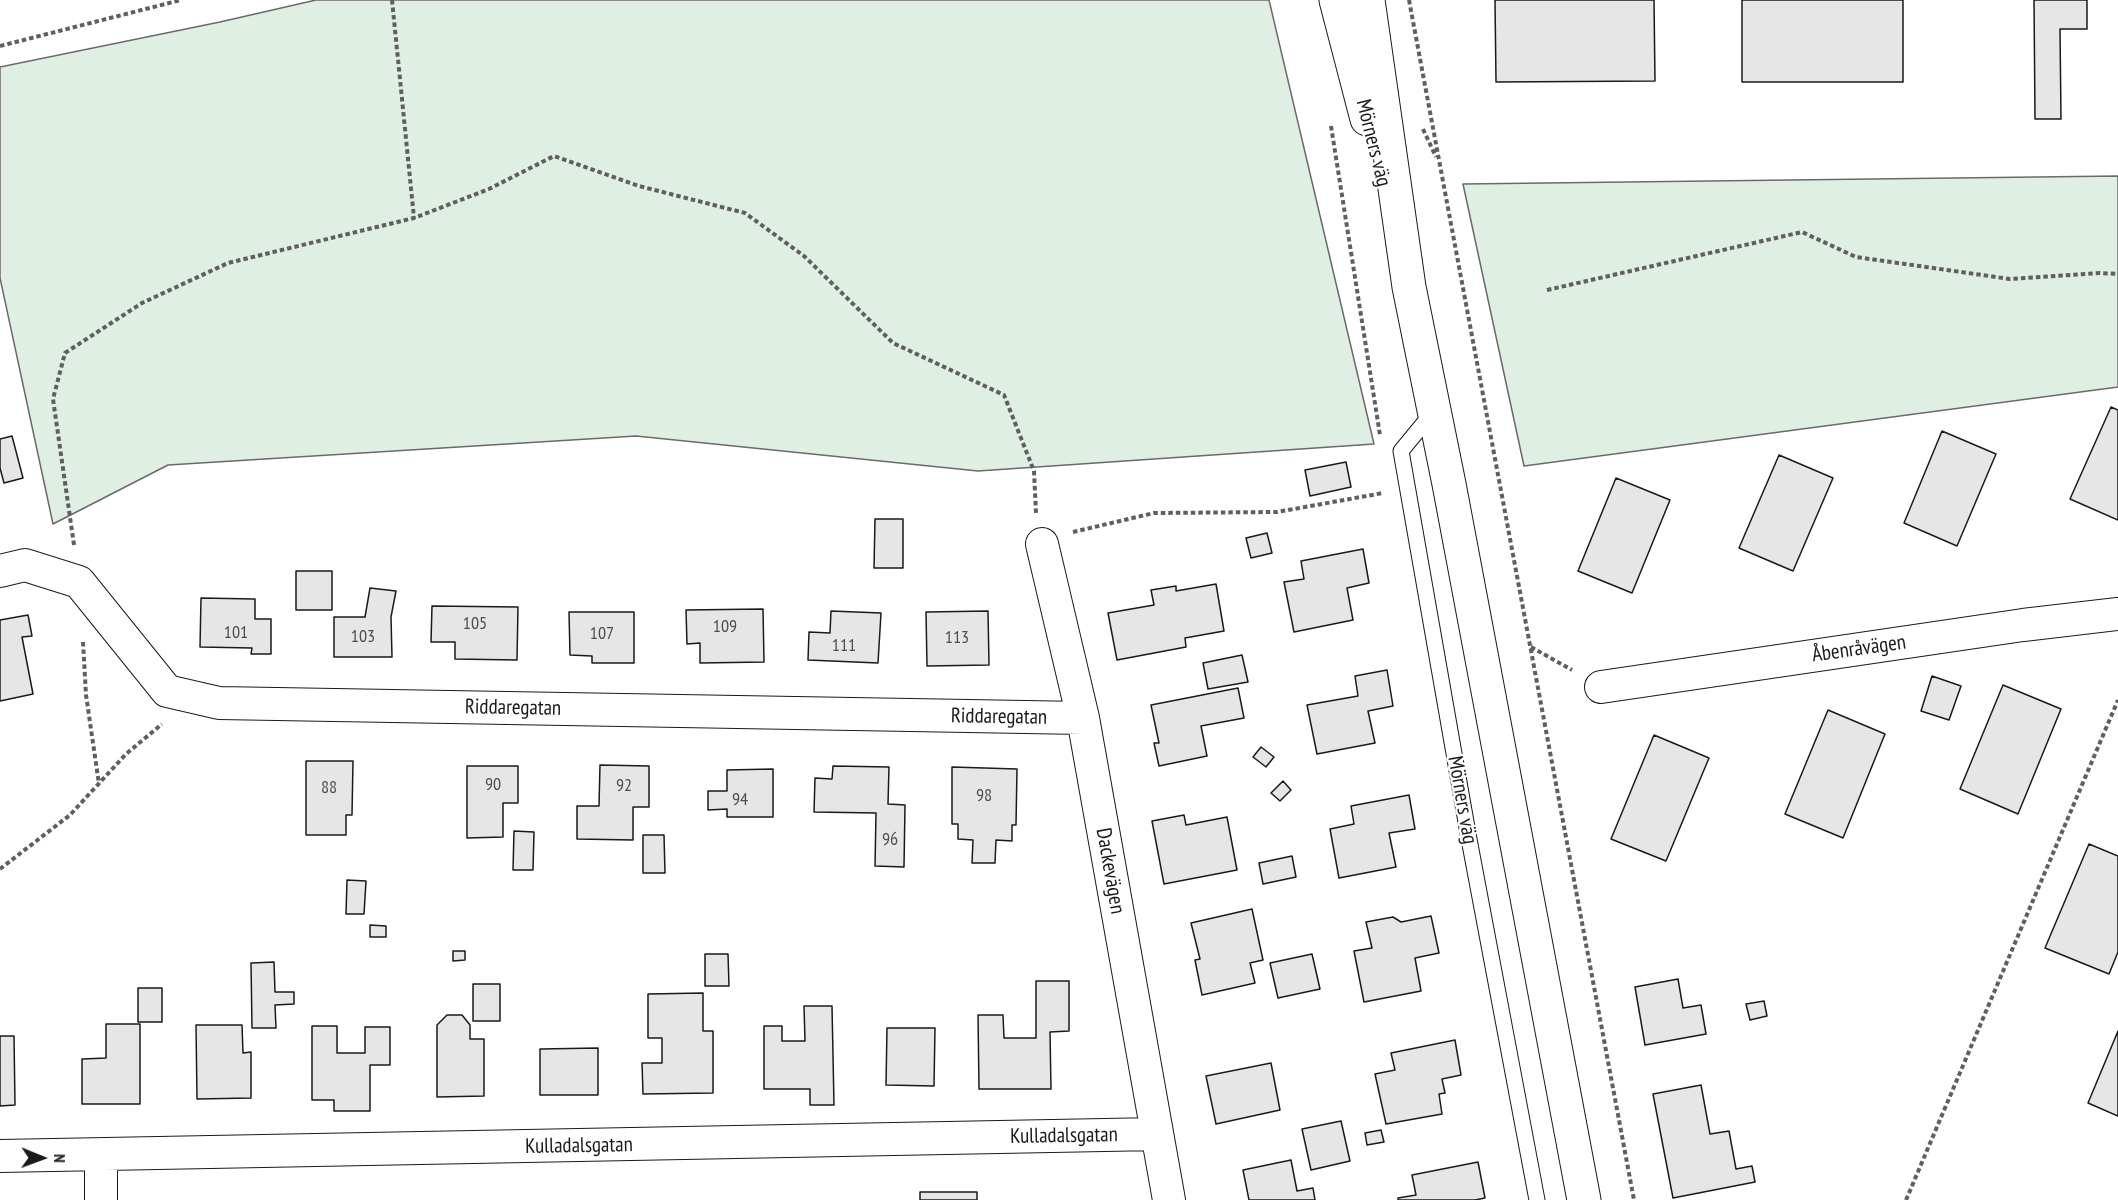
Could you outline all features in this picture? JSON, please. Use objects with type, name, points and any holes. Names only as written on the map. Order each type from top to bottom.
[{"type":"main road","name":"Mörners väg","points":[[1336,0],[1409,287],[1584,1200]]},
{"type":"main road","name":"Mörners väg","points":[[1368,0],[1409,287]]},
{"type":"street","name":"Dackevägen","points":[[1039,542],[1083,718],[1169,1200]]},
{"type":"street","points":[[0,571],[25,565],[80,582]]},
{"type":"street","name":"Riddaregatan","points":[[80,582],[167,691],[219,703],[1083,718]]},
{"type":"street","name":"Åbenråvägen","points":[[1601,687],[2011,627],[2118,614]]},
{"type":"street","name":"Kulladalsgatan","points":[[0,1156],[1157,1134]]},
{"type":"street","points":[[101,1155],[101,1200]]},
{"type":"lane","name":"Mörners väg","points":[[1434,411],[1401,451],[1471,851],[1537,1200]]},
{"type":"path","points":[[0,46],[181,0]]},
{"type":"path","points":[[392,0],[414,218]]},
{"type":"path","points":[[1408,0],[1634,1200]]},
{"type":"path","points":[[80,582],[52,399],[65,353],[142,303],[228,263],[414,218],[489,189],[554,156],[639,186],[745,213],[804,256],[893,343],[1004,395],[1034,471],[1039,542],[1154,513],[1277,512],[1390,492]]},
{"type":"path","points":[[1547,290],[1802,232],[1856,257],[2010,279],[2100,273],[2118,274]]},
{"type":"path","points":[[82,639],[86,695],[99,784]]},
{"type":"path","points":[[1531,647],[1601,687]]},
{"type":"path","points":[[0,869],[70,815],[126,754],[195,697]]},
{"type":"path","points":[[1906,1200],[2118,699]]},
{"type":"green space","points":[[316,0],[1269,0],[1374,444],[978,471],[636,436],[168,465],[53,524],[0,278],[0,67]]},
{"type":"green space","points":[[2118,176],[2118,387],[1524,466],[1463,184]]},
{"type":"building","points":[[1495,0],[1654,0],[1655,81],[1496,82]]},
{"type":"building","points":[[1742,0],[1903,0],[1903,82],[1742,82]]},
{"type":"building","points":[[2034,0],[2087,0],[2087,29],[2060,29],[2061,119],[2035,119]]},
{"type":"building","points":[[2111,407],[2118,410],[2118,520],[2070,499]]},
{"type":"building","points":[[1942,431],[1996,454],[1957,546],[1904,523]]},
{"type":"building","points":[[12,436],[23,478],[4,483],[0,468],[0,439]]},
{"type":"building","points":[[1779,455],[1833,478],[1793,571],[1739,548]]},
{"type":"building","points":[[1346,462],[1351,487],[1310,496],[1305,470]]},
{"type":"building","points":[[1616,478],[1670,500],[1632,593],[1578,571]]},
{"type":"building","points":[[875,519],[903,519],[903,568],[874,568]]},
{"type":"building","points":[[1267,533],[1272,553],[1251,558],[1246,538]]},
{"type":"building","points":[[1363,549],[1369,583],[1347,588],[1353,620],[1294,632],[1284,582],[1304,579],[1301,561]]},
{"type":"building","points":[[296,571],[332,571],[332,610],[296,610]]},
{"type":"building","points":[[1216,584],[1224,631],[1185,638],[1186,647],[1117,660],[1108,613],[1154,605],[1151,590],[1176,586],[1176,591]]},
{"type":"building","points":[[370,588],[396,591],[391,617],[392,657],[334,657],[334,617],[365,617]]},
{"type":"building","points":[[201,598],[255,599],[255,619],[271,619],[271,654],[251,654],[252,648],[200,647]]},
{"type":"building","points":[[432,606],[518,607],[517,660],[455,659],[455,642],[431,642]]},
{"type":"building","points":[[763,609],[764,662],[700,663],[700,643],[687,644],[686,610]]},
{"type":"building","points":[[831,611],[881,613],[878,663],[808,660],[809,632],[830,633]]},
{"type":"building","points":[[988,611],[989,665],[927,666],[926,612]]},
{"type":"building","points":[[569,612],[634,612],[634,663],[592,663],[592,656],[570,655]]},
{"type":"building","points":[[28,615],[32,636],[22,637],[33,694],[0,701],[0,620]]},
{"type":"building","points":[[1242,655],[1248,682],[1208,689],[1203,663]]},
{"type":"building","points":[[1387,670],[1393,706],[1368,711],[1375,743],[1317,754],[1307,705],[1358,696],[1355,676]]},
{"type":"building","points":[[1932,676],[1961,686],[1949,720],[1921,711]]},
{"type":"building","points":[[2003,685],[2061,709],[2018,814],[1960,789]]},
{"type":"building","points":[[1238,688],[1244,718],[1201,726],[1207,756],[1159,766],[1154,743],[1159,743],[1151,705]]},
{"type":"building","points":[[1828,710],[1885,734],[1843,838],[1785,814]]},
{"type":"building","points":[[1654,735],[1709,758],[1666,861],[1611,839]]},
{"type":"building","points":[[1261,747],[1274,757],[1266,767],[1253,757]]},
{"type":"building","points":[[306,761],[353,761],[352,815],[346,815],[346,835],[306,835]]},
{"type":"building","points":[[600,765],[649,766],[649,807],[633,807],[633,840],[577,839],[577,806],[599,806]]},
{"type":"building","points":[[467,766],[518,766],[518,803],[503,803],[503,837],[467,838]]},
{"type":"building","points":[[833,766],[889,767],[888,804],[905,805],[904,867],[875,866],[876,813],[814,812],[815,778],[832,779]]},
{"type":"building","points":[[952,767],[1017,769],[1016,825],[1012,825],[1012,841],[996,840],[995,863],[972,863],[973,840],[958,839],[958,824],[952,824]]},
{"type":"building","points":[[773,769],[773,817],[727,817],[727,809],[708,810],[708,791],[727,791],[727,770]]},
{"type":"building","points":[[1283,781],[1291,790],[1280,801],[1271,793]]},
{"type":"building","points":[[1409,795],[1415,829],[1389,833],[1396,867],[1339,878],[1330,829],[1354,824],[1351,806]]},
{"type":"building","points":[[1184,815],[1186,825],[1227,817],[1237,870],[1164,884],[1152,821]]},
{"type":"building","points":[[514,831],[534,832],[533,870],[513,870]]},
{"type":"building","points":[[643,835],[664,835],[665,873],[643,873]]},
{"type":"building","points":[[2089,844],[2118,856],[2118,952],[2109,974],[2045,948]]},
{"type":"building","points":[[1292,856],[1296,877],[1263,884],[1259,863]]},
{"type":"building","points":[[347,880],[366,881],[364,914],[346,914]]},
{"type":"building","points":[[1252,909],[1263,960],[1250,963],[1255,983],[1202,995],[1195,960],[1200,959],[1191,923]]},
{"type":"building","points":[[1431,916],[1439,953],[1415,958],[1421,991],[1364,1002],[1354,951],[1372,948],[1366,922],[1393,917],[1401,922]]},
{"type":"building","points":[[370,925],[386,926],[386,937],[370,937]]},
{"type":"building","points":[[453,951],[465,951],[465,960],[453,961]]},
{"type":"building","points":[[705,954],[728,954],[729,986],[705,986]]},
{"type":"building","points":[[1312,954],[1320,989],[1278,998],[1270,963]]},
{"type":"building","points":[[274,962],[275,992],[294,992],[294,1004],[275,1005],[276,1028],[252,1028],[251,963]]},
{"type":"building","points":[[1678,979],[1683,1008],[1701,1005],[1706,1034],[1645,1045],[1635,987]]},
{"type":"building","points":[[1036,981],[1069,981],[1069,1031],[1050,1032],[1051,1089],[979,1089],[978,1015],[1003,1015],[1004,1038],[1036,1038]]},
{"type":"building","points":[[473,984],[500,984],[500,1021],[473,1021]]},
{"type":"building","points":[[138,988],[162,988],[162,1022],[138,1022]]},
{"type":"building","points":[[703,993],[703,1031],[713,1031],[713,1093],[643,1094],[642,1063],[662,1063],[662,1038],[648,1038],[648,994]]},
{"type":"building","points":[[1764,1001],[1767,1016],[1750,1020],[1746,1004]]},
{"type":"building","points":[[804,1006],[832,1006],[834,1105],[810,1105],[810,1089],[764,1089],[764,1026],[782,1026],[782,1041],[805,1041]]},
{"type":"building","points":[[447,1015],[462,1015],[470,1025],[470,1039],[484,1039],[484,1096],[437,1097],[437,1025]]},
{"type":"building","points":[[106,1024],[140,1024],[140,1104],[82,1104],[82,1059],[106,1058]]},
{"type":"building","points":[[196,1025],[242,1025],[243,1053],[251,1052],[251,1098],[197,1099]]},
{"type":"building","points":[[312,1026],[337,1026],[337,1053],[365,1053],[365,1027],[390,1027],[390,1065],[370,1065],[370,1111],[334,1111],[334,1100],[312,1100]]},
{"type":"building","points":[[887,1028],[935,1028],[934,1086],[886,1085]]},
{"type":"building","points":[[2118,1031],[2118,1116],[2088,1103]]},
{"type":"building","points":[[0,1036],[14,1036],[15,1105],[0,1106]]},
{"type":"building","points":[[1455,1040],[1461,1075],[1442,1079],[1445,1093],[1439,1094],[1442,1114],[1386,1124],[1375,1074],[1395,1070],[1391,1053]]},
{"type":"building","points":[[598,1048],[598,1095],[540,1095],[540,1049]]},
{"type":"building","points":[[1271,1063],[1280,1110],[1216,1124],[1206,1076]]},
{"type":"building","points":[[1701,1085],[1710,1134],[1729,1131],[1736,1169],[1752,1166],[1755,1182],[1673,1198],[1653,1094]]},
{"type":"building","points":[[1341,1121],[1350,1161],[1311,1170],[1302,1129]]},
{"type":"building","points":[[1381,1130],[1384,1142],[1367,1145],[1365,1133]]},
{"type":"building","points":[[1291,1160],[1297,1191],[1313,1188],[1315,1200],[1249,1200],[1243,1170]]},
{"type":"building","points":[[1478,1162],[1485,1198],[1398,1200],[1398,1198],[1416,1195],[1412,1175]]},
{"type":"building","points":[[920,1192],[977,1192],[977,1200],[920,1200]]}]
